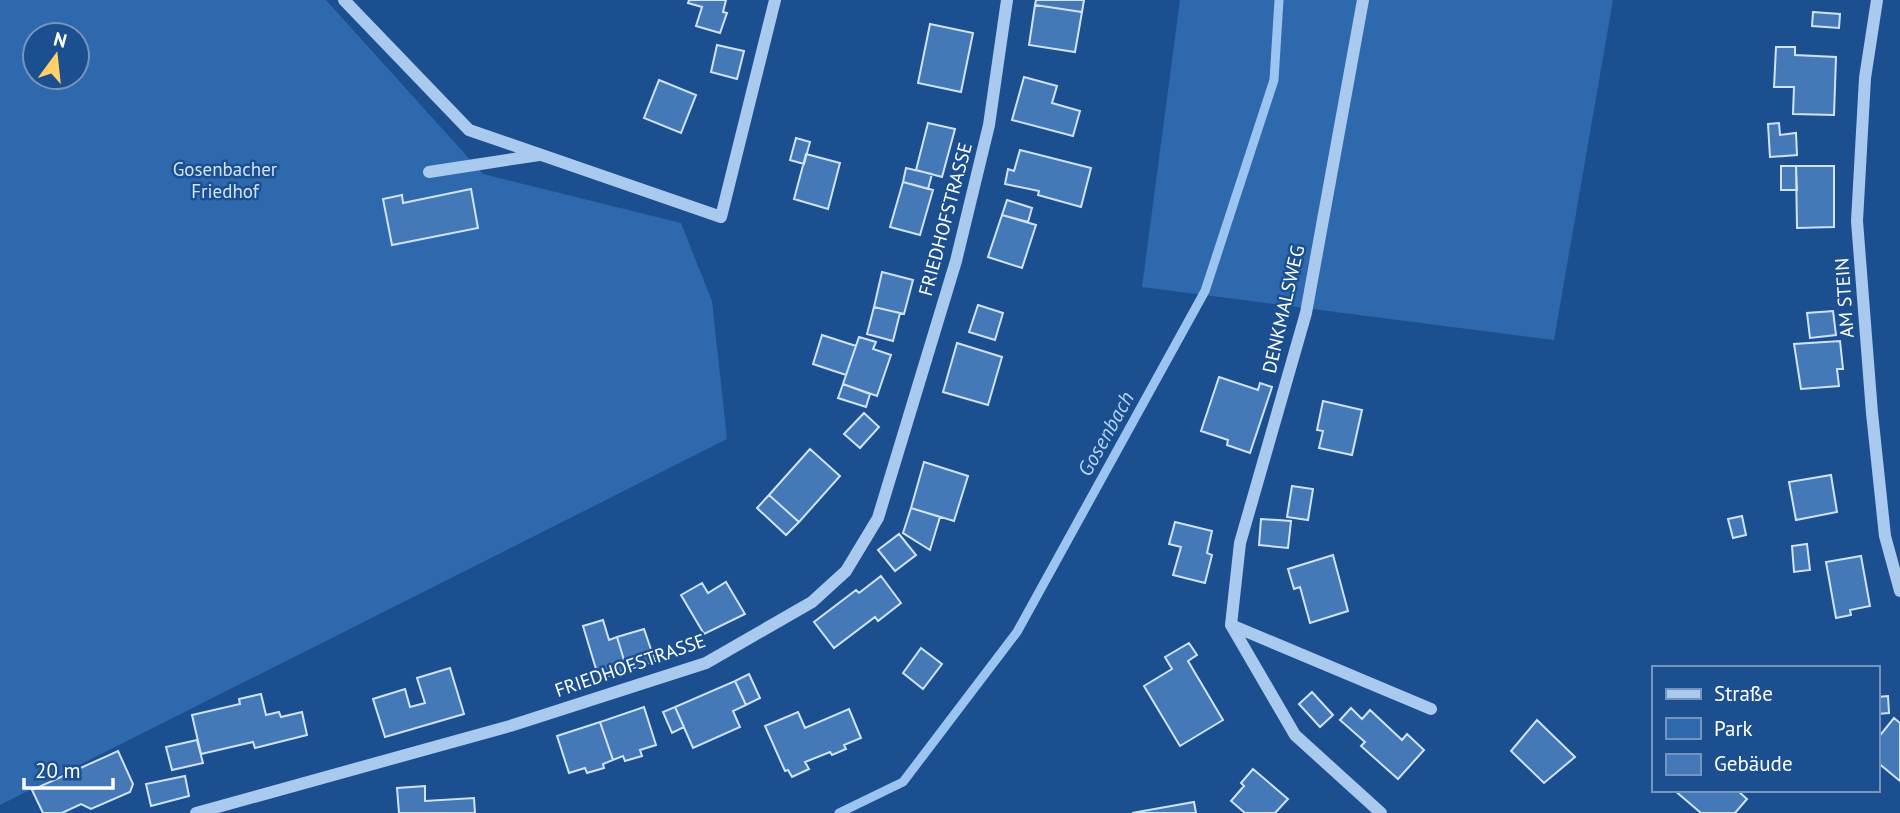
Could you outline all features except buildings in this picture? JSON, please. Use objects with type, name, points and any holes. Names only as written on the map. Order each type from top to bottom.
[{"type":"street","points":[[344,0],[469,130],[721,217],[775,0]]},
{"type":"street","name":"FRIEDHOFSTRASSE","points":[[197,813],[510,726],[706,663],[812,602],[846,572],[878,519],[956,261],[989,125],[1007,0]]},
{"type":"street","name":"DENKMALSWEG","points":[[1231,625],[1240,543],[1306,313],[1363,0]]},
{"type":"street","name":"AM STEIN","points":[[1877,0],[1865,78],[1857,221],[1885,536],[1900,592]]},
{"type":"street","points":[[429,172],[542,154]]},
{"type":"street","points":[[1231,625],[1431,709]]},
{"type":"street","points":[[1231,625],[1295,735],[1381,813]]},
{"type":"green space","name":"Gosenbacher Friedhof","points":[[0,0],[326,0],[483,174],[681,223],[712,301],[727,439],[0,805]]},
{"type":"green space","points":[[1180,0],[1613,0],[1554,340],[1142,287]]},
{"type":"waterway","name":"Gosenbach","points":[[839,813],[903,782],[1017,632],[1205,291],[1274,80],[1279,0]]}]
